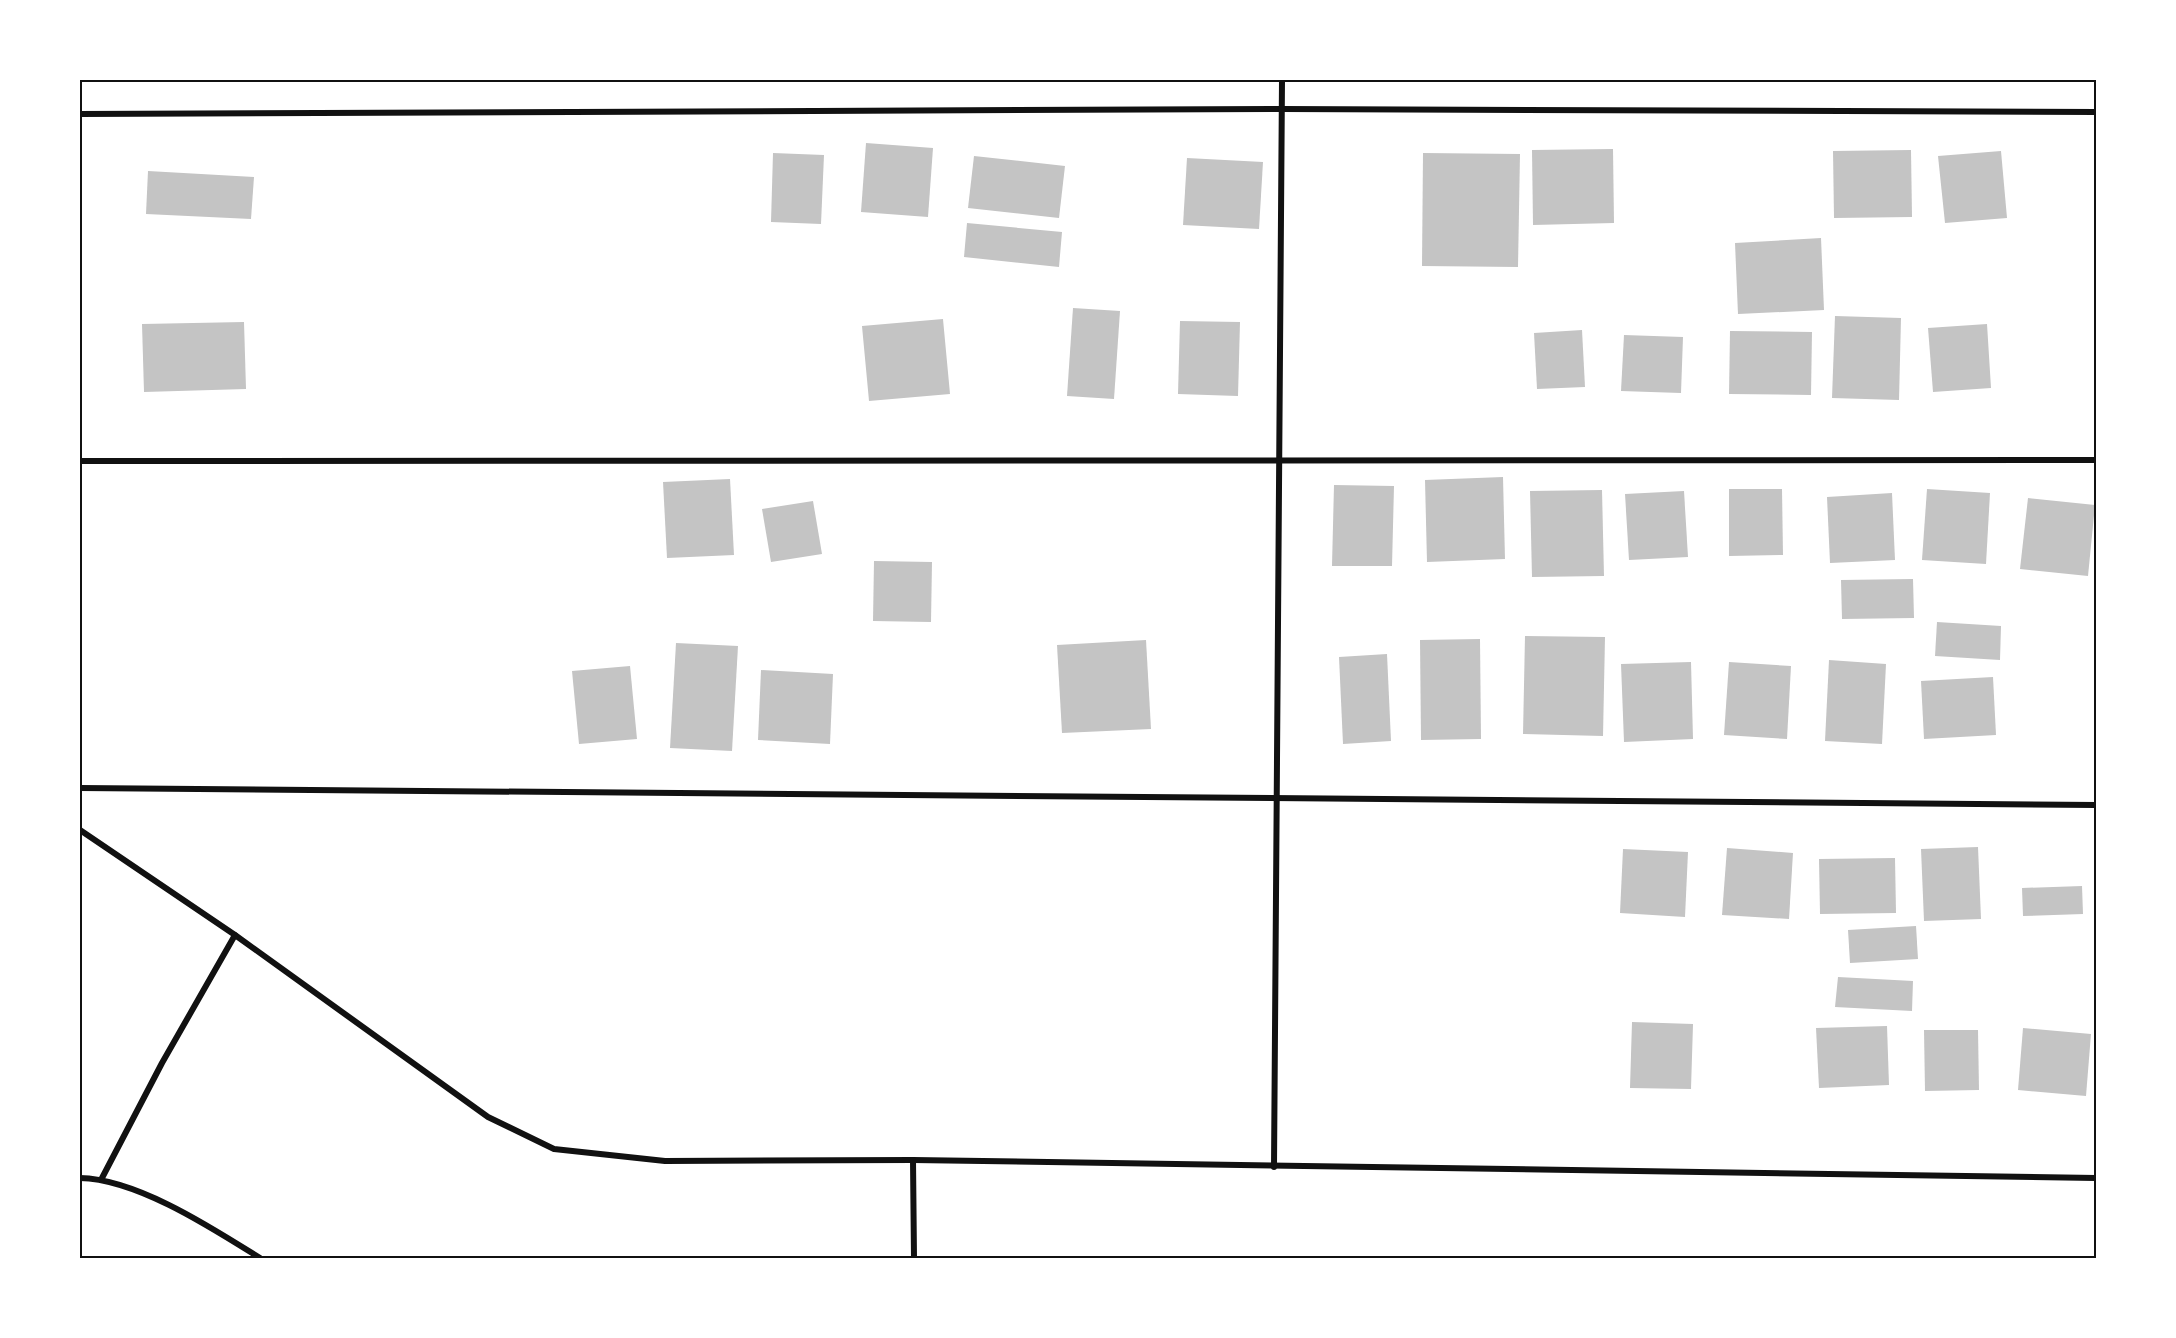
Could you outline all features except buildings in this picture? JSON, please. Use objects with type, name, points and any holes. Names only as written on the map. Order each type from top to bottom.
[{"type":"street","points":[[1274,1167],[1282,80]]},
{"type":"street","points":[[80,114],[1283,109],[2097,112]]},
{"type":"street","points":[[80,461],[2097,460]]},
{"type":"street","points":[[80,788],[2097,805]]},
{"type":"street","points":[[80,830],[235,935],[488,1117],[554,1149],[665,1161],[913,1160],[2097,1178]]},
{"type":"street","points":[[102,1178],[162,1063],[235,935]]},
{"type":"street","points":[[913,1160],[914,1258]]},
{"type":"street","points":[[80,1178],[102,1178],[192,1215],[260,1258]]}]
